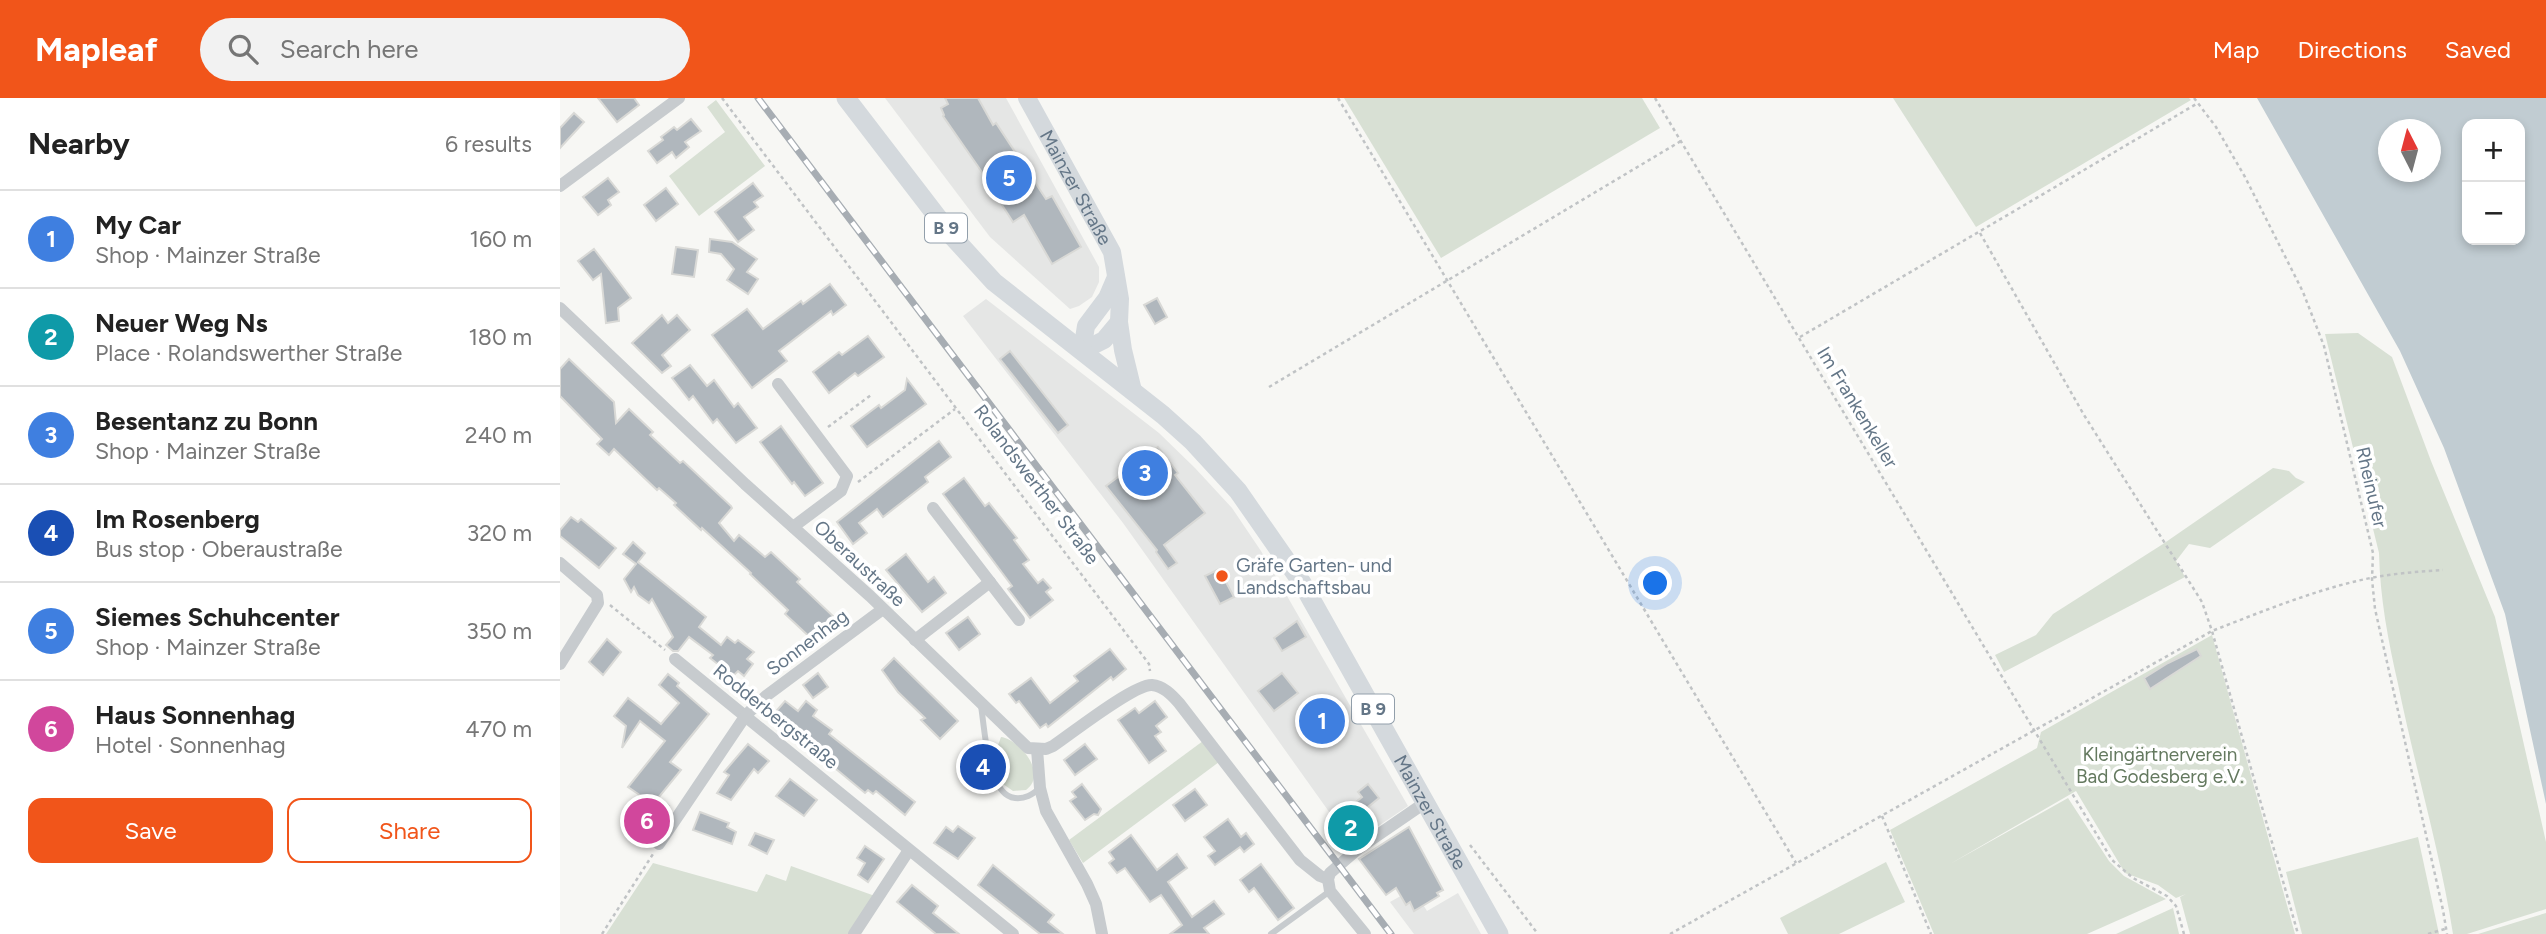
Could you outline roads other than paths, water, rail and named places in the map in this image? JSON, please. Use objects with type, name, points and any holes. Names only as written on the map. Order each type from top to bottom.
[{"type":"main road","name":"B 9","points":[[846,98],[952,236],[979,266],[1019,303],[1082,351]]},
{"type":"main road","name":"Mainzer Straße","points":[[1027,98],[1112,252],[1120,299],[1119,322],[1123,350],[1133,391]]},
{"type":"main road","points":[[1082,351],[1086,326],[1107,298],[1116,277]]},
{"type":"main road","points":[[1082,351],[1104,340],[1119,322]]},
{"type":"main road","name":"Mainzer Straße","points":[[1082,351],[1193,442],[1238,491],[1271,536],[1302,583],[1499,934]]},
{"type":"street","points":[[560,186],[678,98]]},
{"type":"street","name":"Oberaustraße","points":[[560,308],[980,700],[1019,741],[1028,748],[1037,750]]},
{"type":"street","points":[[778,384],[847,477],[841,491],[793,527]]},
{"type":"street","points":[[933,508],[1019,620]]},
{"type":"street","points":[[560,563],[597,595],[598,603],[560,664]]},
{"type":"street","points":[[915,640],[990,582]]},
{"type":"street","name":"Sonnenhag","points":[[659,844],[746,715],[766,696],[883,609]]},
{"type":"street","name":"Rodderbergstraße","points":[[675,659],[1013,934]]},
{"type":"street","points":[[1102,934],[1096,904],[1046,811],[1040,788],[1037,750],[1053,747],[1136,689],[1153,685],[1169,692],[1179,703],[1300,860],[1329,885],[1363,933]]},
{"type":"street","points":[[1329,885],[1333,868],[1426,802]]},
{"type":"street","points":[[853,934],[909,850]]},
{"type":"lane","points":[[980,700],[993,779],[999,790],[1010,797],[1018,798],[1033,794],[1040,788]]},
{"type":"lane","points":[[1271,934],[1329,885]]},
{"type":"railway","points":[[758,98],[1391,934]]},
{"type":"place","name":"Siemes Schuhcenter","points":[[1009,178]]},
{"type":"place","name":"Besentanz zu Bonn","points":[[1145,473]]},
{"type":"place","name":"Gräfe Garten- und Landschaftsbau","points":[[1222,576]]},
{"type":"place","name":"My Car","points":[[1322,721]]},
{"type":"place","name":"Im Rosenberg","points":[[983,767]]},
{"type":"place","name":"Haus Sonnenhag","points":[[647,821]]},
{"type":"place","name":"Neuer Weg Ns","points":[[1351,828]]},
{"type":"park label","name":"Kleingärtnerverein Bad Godesberg e.V.","points":[[2160,765]]}]
